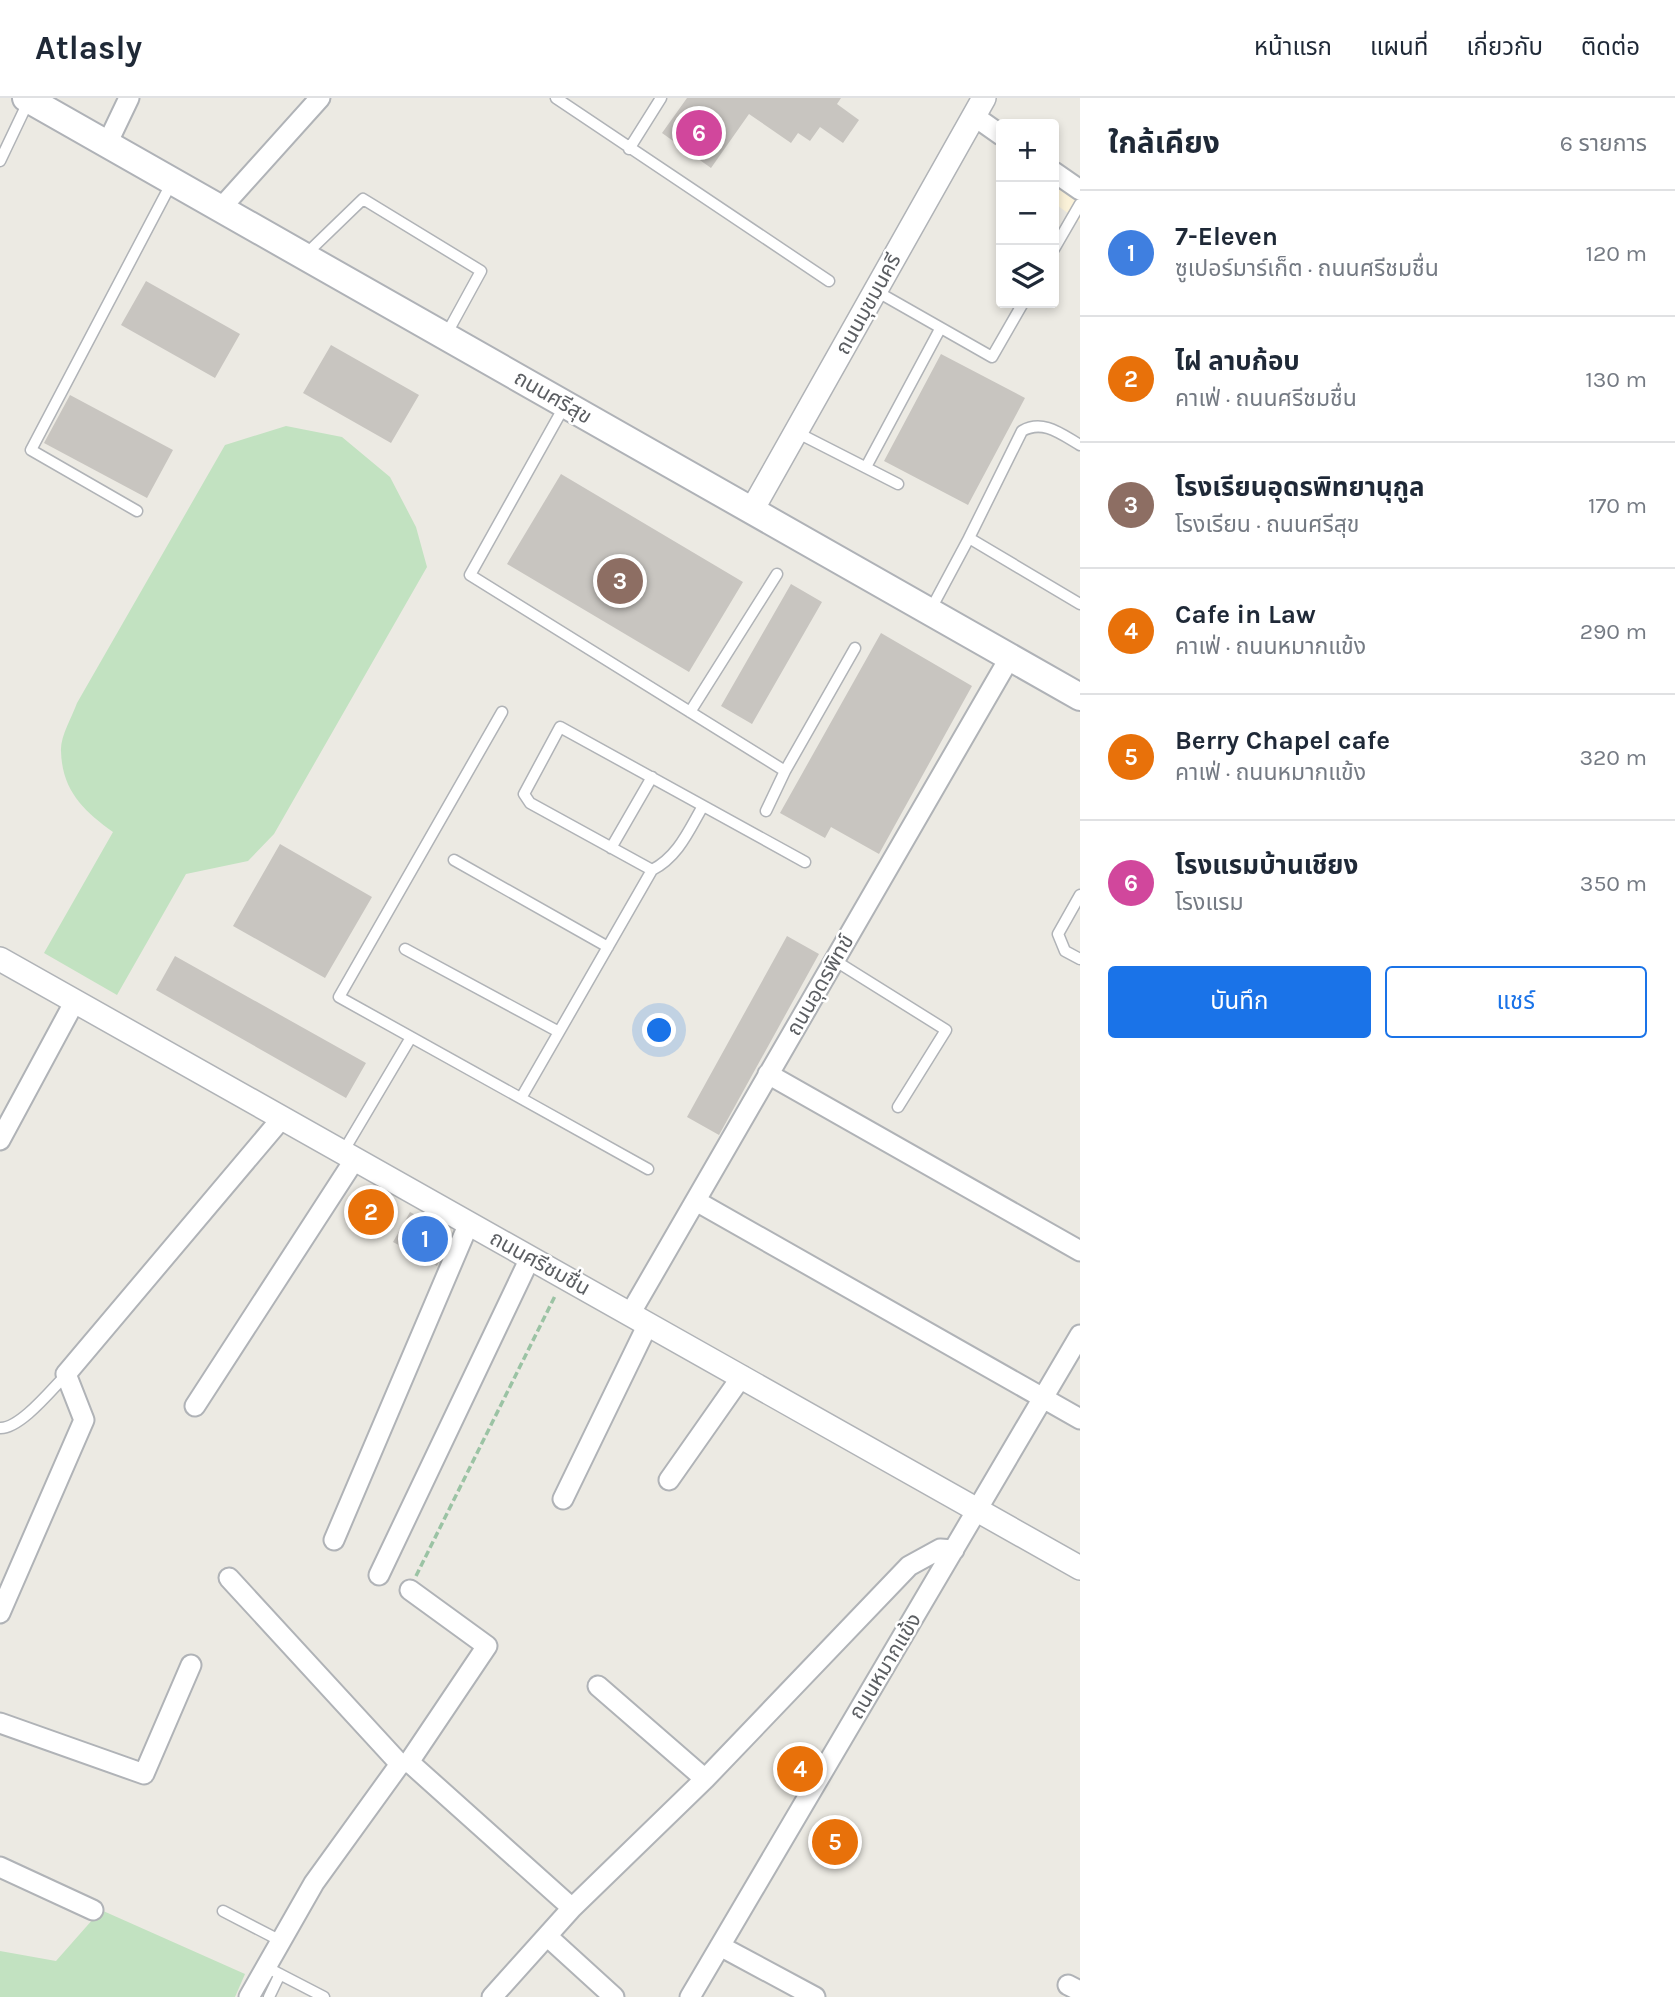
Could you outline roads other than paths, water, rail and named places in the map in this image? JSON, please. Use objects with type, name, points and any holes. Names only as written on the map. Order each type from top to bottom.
[{"type":"main road","name":"ถนนศรีสุข","points":[[27,99],[1010,657],[1078,690]]},
{"type":"street","points":[[107,144],[129,98]]},
{"type":"street","points":[[221,208],[320,98]]},
{"type":"street","points":[[979,107],[996,129]]},
{"type":"street","name":"ถนนมุขมนครี","points":[[752,510],[979,107]]},
{"type":"street","points":[[1059,175],[1080,190]]},
{"type":"street","name":"ถนนอุดรพิทข์","points":[[563,1499],[639,1319],[695,1201],[1010,657]]},
{"type":"street","name":"ถนนศรีชมชื่น","points":[[0,960],[978,1509],[1080,1569]]},
{"type":"street","points":[[0,1140],[75,1002]]},
{"type":"street","points":[[768,1074],[1080,1251]]},
{"type":"street","points":[[1,1604],[84,1420],[66,1374],[282,1118]]},
{"type":"street","points":[[195,1406],[349,1155]]},
{"type":"street","points":[[695,1201],[1080,1419]]},
{"type":"street","points":[[334,1540],[469,1223]]},
{"type":"street","points":[[379,1575],[530,1258]]},
{"type":"street","name":"ถนนหมากแข้ง","points":[[690,1997],[1080,1335]]},
{"type":"street","points":[[669,1480],[742,1376]]},
{"type":"street","points":[[492,1997],[572,1908],[705,1779],[909,1566],[940,1549],[954,1550]]},
{"type":"street","points":[[229,1578],[405,1763],[572,1908]]},
{"type":"street","points":[[249,1997],[273,1970],[281,1941],[314,1883],[405,1763],[487,1646],[410,1590]]},
{"type":"street","points":[[0,1723],[144,1774],[191,1665]]},
{"type":"street","points":[[598,1686],[705,1779]]},
{"type":"street","points":[[0,1867],[93,1910]]},
{"type":"street","points":[[547,1936],[614,1997]]},
{"type":"street","points":[[720,1946],[815,1997]]},
{"type":"lane","points":[[556,98],[829,281]]},
{"type":"lane","points":[[629,149],[661,98]]},
{"type":"lane","points":[[0,161],[27,99]]},
{"type":"lane","points":[[137,511],[31,450],[172,181]]},
{"type":"lane","points":[[304,256],[363,199],[481,271],[445,336]]},
{"type":"lane","points":[[1056,245],[1080,204]]},
{"type":"lane","points":[[875,290],[992,357],[1020,308]]},
{"type":"lane","points":[[866,467],[940,329]]},
{"type":"lane","points":[[565,404],[470,575],[785,771]]},
{"type":"lane","points":[[929,611],[1022,432],[1032,425],[1048,427],[1080,445]]},
{"type":"lane","points":[[796,432],[898,484]]},
{"type":"lane","points":[[969,538],[1080,604]]},
{"type":"lane","points":[[690,712],[777,574]]},
{"type":"lane","points":[[766,811],[785,771],[855,648]]},
{"type":"lane","points":[[502,712],[339,997],[410,1039],[648,1169]]},
{"type":"lane","points":[[652,870],[530,803],[524,794],[560,727],[805,862]]},
{"type":"lane","points":[[611,848],[652,777]]},
{"type":"lane","points":[[521,1098],[652,870],[664,864],[677,851],[703,806]]},
{"type":"lane","points":[[454,860],[607,947]]},
{"type":"lane","points":[[1080,895],[1058,934],[1065,951],[1080,959]]},
{"type":"lane","points":[[405,949],[559,1032]]},
{"type":"lane","points":[[834,960],[946,1030],[898,1107]]},
{"type":"lane","points":[[349,1155],[410,1039]]},
{"type":"lane","points":[[0,1428],[6,1428],[34,1408],[66,1374]]},
{"type":"lane","points":[[223,1911],[281,1941]]},
{"type":"lane","points":[[269,1997],[273,1970],[324,1997]]},
{"type":"place","name":"โรงแรมบ้านเชียง","points":[[699,133]]},
{"type":"place","name":"โรงเรียนอุดรพิทยานุกูล","points":[[620,581]]},
{"type":"place","name":"ไฝ ลาบก้อบ","points":[[371,1212]]},
{"type":"place","name":"7-Eleven","points":[[425,1239]]},
{"type":"place","name":"Cafe in Law","points":[[800,1769]]},
{"type":"place","name":"Berry Chapel cafe","points":[[835,1842]]}]
